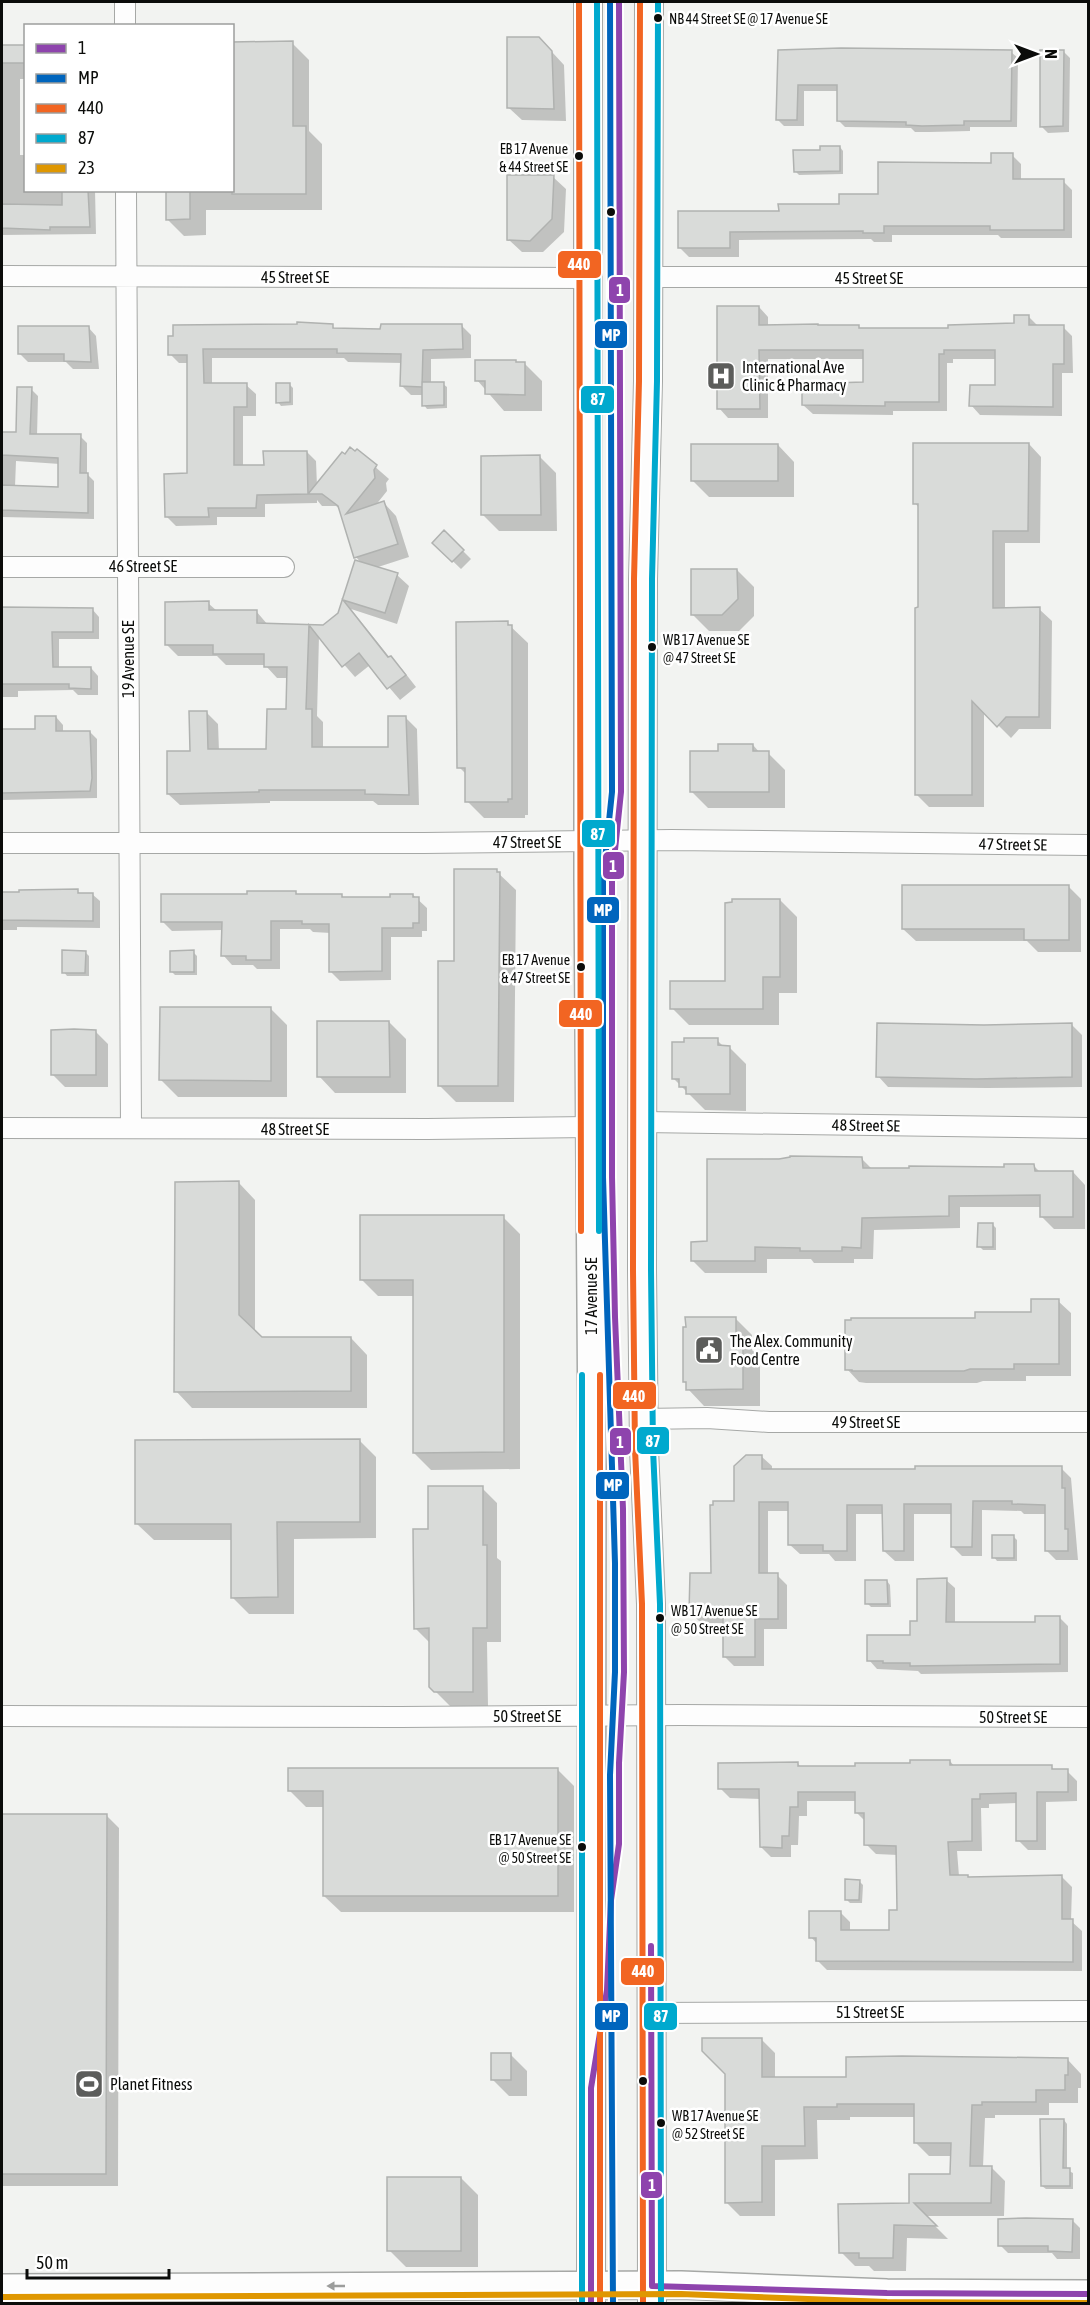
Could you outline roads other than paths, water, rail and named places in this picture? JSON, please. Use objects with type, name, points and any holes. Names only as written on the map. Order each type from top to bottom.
[{"type":"main road","name":"17 Avenue SE","points":[[588,2],[591,2294]]},
{"type":"main road","points":[[649,2],[649,278],[643,579],[643,1419],[650,1567],[652,2295]]},
{"type":"main road","points":[[2,2288],[652,2295],[1089,2294]]},
{"type":"street","points":[[125,2],[125,24]]},
{"type":"street","name":"19 Avenue SE","points":[[126,192],[131,1128]]},
{"type":"street","name":"45 Street SE","points":[[2,276],[588,278]]},
{"type":"street","name":"45 Street SE","points":[[649,278],[1089,277]]},
{"type":"street","name":"46 Street SE","points":[[2,567],[284,567]]},
{"type":"street","name":"47 Street SE","points":[[2,843],[643,841],[1089,845]]},
{"type":"street","name":"48 Street SE","points":[[643,1122],[1089,1128]]},
{"type":"street","name":"48 Street SE","points":[[2,1128],[589,1127]]},
{"type":"street","name":"49 Street SE","points":[[643,1419],[707,1418],[769,1422],[1089,1422]]},
{"type":"street","name":"50 Street SE","points":[[2,1716],[1089,1717]]},
{"type":"street","name":"51 Street SE","points":[[652,2013],[1089,2011]]},
{"type":"place","name":"NB 44 Street SE @ 17 Avenue SE","points":[[658,18]]},
{"type":"place","name":"EB 17 Avenue & 44 Street SE","points":[[579,156]]},
{"type":"place","name":"International Ave Clinic & Pharmacy","points":[[721,376]]},
{"type":"place","name":"WB 17 Avenue SE @ 47 Street SE","points":[[652,647]]},
{"type":"place","name":"EB 17 Avenue & 47 Street SE","points":[[581,967]]},
{"type":"place","name":"The Alex. Community Food Centre","points":[[709,1350]]},
{"type":"place","name":"WB 17 Avenue SE @ 50 Street SE","points":[[660,1618]]},
{"type":"place","name":"EB 17 Avenue SE @ 50 Street SE","points":[[582,1847]]},
{"type":"place","name":"Planet Fitness","points":[[89,2084]]},
{"type":"place","name":"WB 17 Avenue SE @ 52 Street SE","points":[[661,2123]]}]
